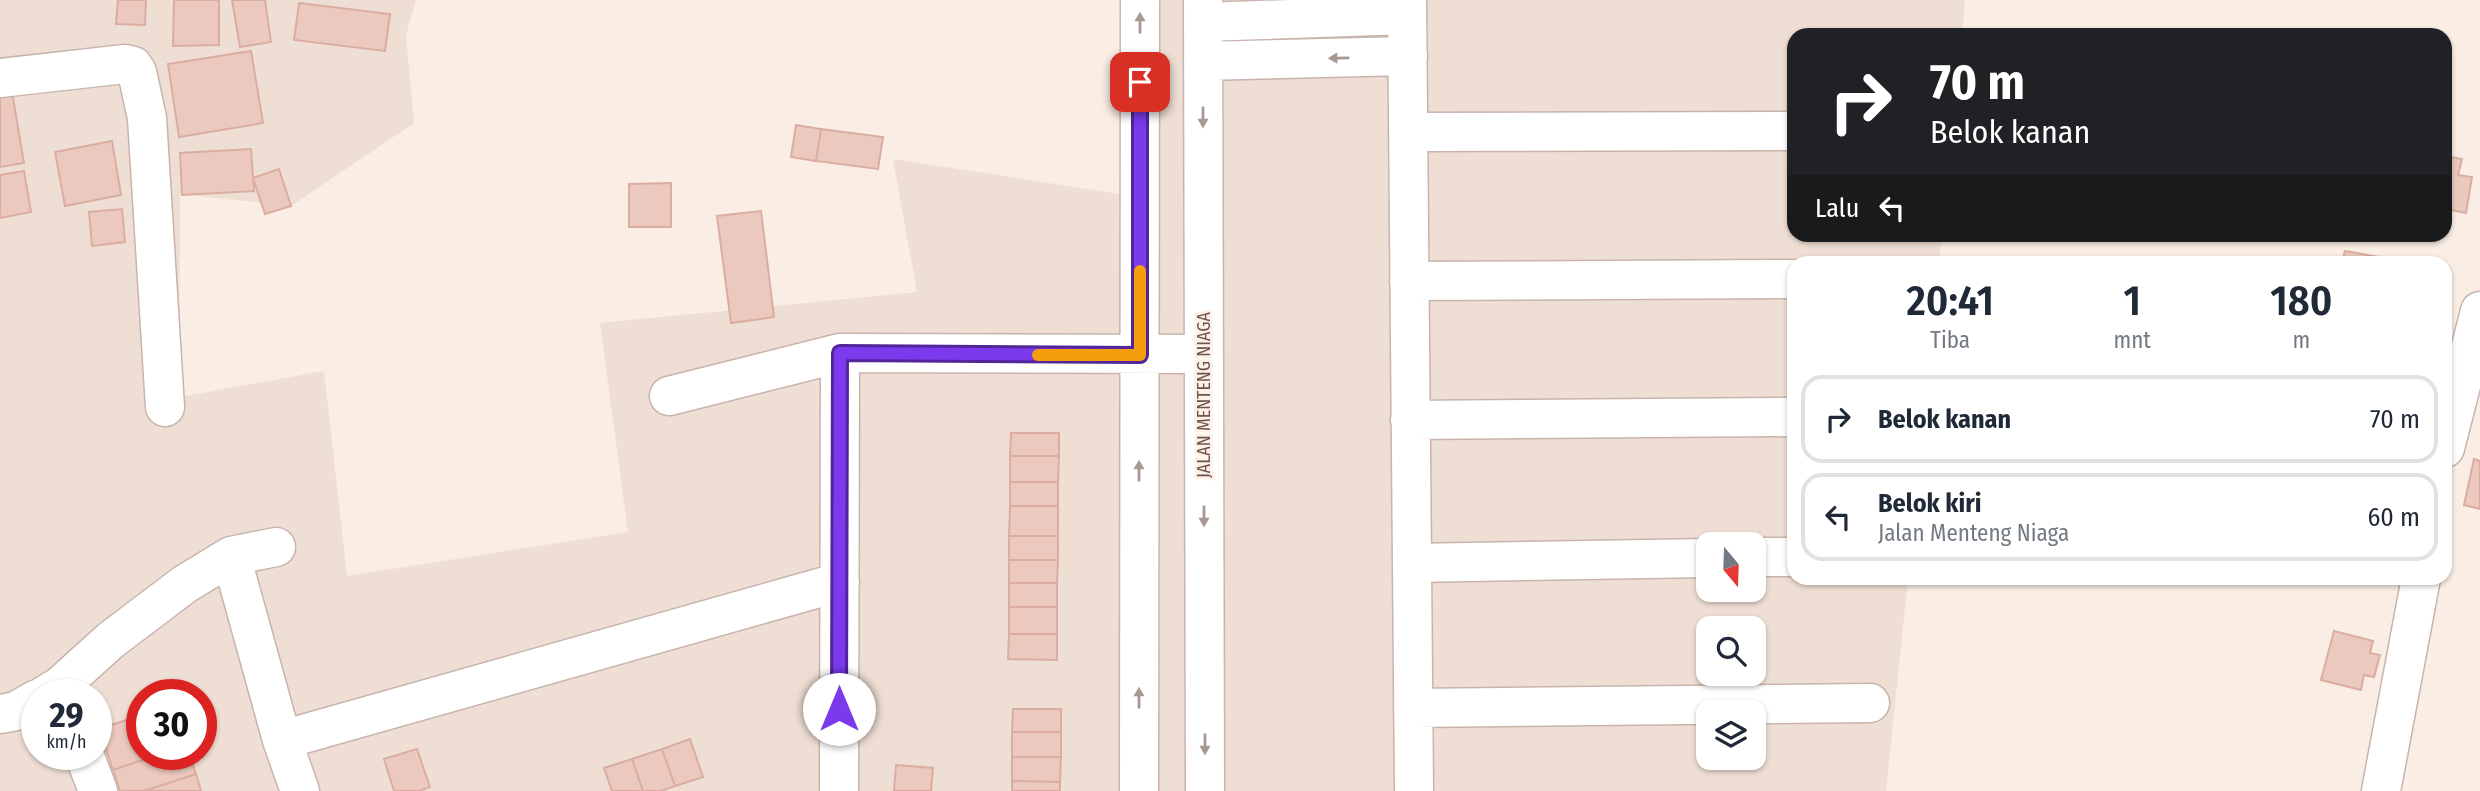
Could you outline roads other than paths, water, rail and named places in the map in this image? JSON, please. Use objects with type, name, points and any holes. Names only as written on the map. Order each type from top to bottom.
[{"type":"street","points":[[1139,791],[1140,0]]},
{"type":"street","points":[[1203,11],[1407,7],[1414,791]]},
{"type":"street","name":"JALAN MENTENG NIAGA","points":[[1203,11],[1205,791]]},
{"type":"street","points":[[1203,61],[1408,56]]},
{"type":"street","points":[[0,78],[125,64],[133,66],[137,72],[147,118],[164,407]]},
{"type":"street","points":[[1408,132],[1787,131]]},
{"type":"street","points":[[1409,281],[1787,279]]},
{"type":"street","points":[[2452,421],[2480,312]]},
{"type":"street","points":[[833,789],[840,582],[840,353]]},
{"type":"street","points":[[669,396],[840,353],[1204,354]]},
{"type":"street","points":[[1410,420],[1787,417]]},
{"type":"street","points":[[68,679],[111,640],[185,584],[231,556],[276,547]]},
{"type":"street","points":[[231,556],[282,740],[300,791]]},
{"type":"street","points":[[1766,557],[1787,556]]},
{"type":"street","points":[[1412,563],[1696,558]]},
{"type":"street","points":[[282,740],[840,582]]},
{"type":"street","points":[[2381,791],[2420,585]]},
{"type":"street","points":[[1413,708],[1870,703]]},
{"type":"street","points":[[0,714],[21,709]]},
{"type":"street","points":[[90,770],[98,791]]}]
